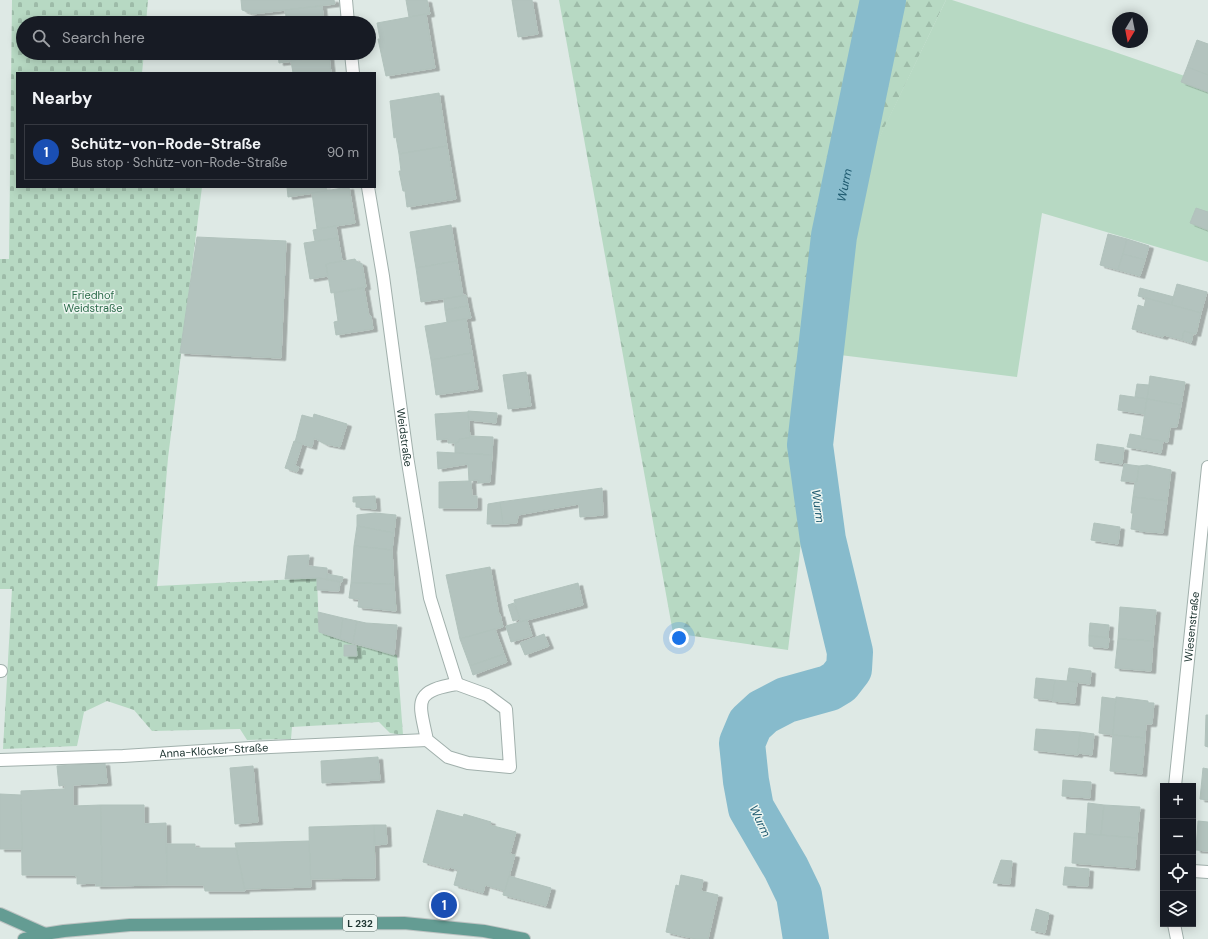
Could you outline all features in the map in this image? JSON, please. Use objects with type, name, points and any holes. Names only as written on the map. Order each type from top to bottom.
[{"type":"main road","points":[[0,914],[45,934]]},
{"type":"main road","name":"L 232","points":[[24,939],[45,934],[87,928],[130,925],[404,923],[484,931],[524,939]]},
{"type":"main road","points":[[77,939],[87,928]]},
{"type":"street","points":[[346,0],[347,16]]},
{"type":"street","points":[[352,60],[353,72]]},
{"type":"street","name":"Weidstraße","points":[[368,188],[383,276],[408,456],[430,598],[457,684]]},
{"type":"street","name":"Wiesenstraße","points":[[1176,783],[1208,467]]},
{"type":"street","points":[[457,684],[487,695],[506,709],[510,767],[468,763],[448,757],[427,740],[421,708],[423,699],[429,691],[441,686],[457,684]]},
{"type":"street","name":"Anna-Klöcker-Straße","points":[[0,760],[123,756],[251,748],[427,740]]},
{"type":"street","points":[[1196,871],[1208,872]]},
{"type":"street","points":[[1175,927],[1177,939]]},
{"type":"green space","name":"Friedhof Weidstraße","points":[[12,0],[148,0],[147,16],[16,16],[16,60],[143,60],[142,72],[16,72],[16,188],[202,188],[168,458],[157,586],[317,578],[319,632],[356,645],[397,655],[403,735],[390,733],[379,722],[292,727],[291,739],[247,740],[240,729],[152,731],[134,710],[107,701],[84,712],[77,746],[3,749],[12,589],[0,589],[0,259],[9,259]]},
{"type":"green space","points":[[559,0],[946,0],[866,166],[824,353],[788,650],[673,633]]},
{"type":"green space","points":[[946,0],[952,0],[1109,50],[1208,84],[1208,262],[1042,213],[1017,377],[824,353],[866,165]]},
{"type":"building","points":[[241,0],[334,0],[335,4],[253,14],[242,10]]},
{"type":"building","points":[[406,0],[427,0],[430,14],[409,17]]},
{"type":"building","points":[[512,0],[532,0],[538,34],[518,37]]},
{"type":"building","points":[[322,6],[323,16],[286,16],[285,10]]},
{"type":"building","points":[[426,14],[435,68],[386,76],[378,39],[380,39],[377,23]]},
{"type":"building","points":[[1197,40],[1208,44],[1208,75],[1187,67]]},
{"type":"building","points":[[279,60],[300,60],[279,63]]},
{"type":"building","points":[[329,60],[331,72],[293,72],[291,61]]},
{"type":"building","points":[[1187,67],[1208,75],[1208,92],[1181,82]]},
{"type":"building","points":[[439,93],[447,146],[399,154],[396,137],[394,138],[390,101]]},
{"type":"building","points":[[447,146],[456,199],[407,207],[405,191],[403,191],[399,171],[401,171],[399,154]]},
{"type":"building","points":[[287,188],[326,188],[327,191],[288,197]]},
{"type":"building","points":[[349,188],[355,223],[317,229],[312,193]]},
{"type":"building","points":[[1196,208],[1208,212],[1208,230],[1190,223]]},
{"type":"building","points":[[451,225],[457,261],[416,268],[410,232]]},
{"type":"building","points":[[336,226],[338,238],[315,241],[313,230]]},
{"type":"building","points":[[1108,234],[1127,239],[1118,270],[1100,265]]},
{"type":"building","points":[[197,237],[286,241],[281,358],[180,353]]},
{"type":"building","points":[[338,238],[342,261],[326,264],[328,276],[310,279],[304,243]]},
{"type":"building","points":[[1127,239],[1149,246],[1145,260],[1123,254]]},
{"type":"building","points":[[1123,254],[1145,260],[1140,276],[1118,270]]},
{"type":"building","points":[[355,259],[362,264],[366,287],[331,293],[326,264]]},
{"type":"building","points":[[457,261],[463,296],[421,302],[416,268]]},
{"type":"building","points":[[1177,284],[1207,292],[1201,313],[1171,305]]},
{"type":"building","points":[[364,288],[373,329],[336,335],[334,322],[338,321],[334,293]]},
{"type":"building","points":[[1140,288],[1174,297],[1171,305],[1138,296]]},
{"type":"building","points":[[466,295],[468,306],[445,310],[444,299]]},
{"type":"building","points":[[1146,298],[1201,313],[1196,334],[1184,331],[1182,340],[1132,329],[1138,305],[1144,307]]},
{"type":"building","points":[[468,306],[471,318],[447,322],[445,310]]},
{"type":"building","points":[[466,319],[472,353],[431,360],[425,326]]},
{"type":"building","points":[[1184,331],[1193,334],[1191,343],[1182,340]]},
{"type":"building","points":[[472,353],[478,389],[436,395],[431,360]]},
{"type":"building","points":[[526,372],[531,406],[508,409],[503,375]]},
{"type":"building","points":[[1150,376],[1185,382],[1181,405],[1147,399]]},
{"type":"building","points":[[1137,384],[1149,385],[1147,399],[1135,397]]},
{"type":"building","points":[[1120,395],[1147,399],[1144,414],[1118,410]]},
{"type":"building","points":[[1147,399],[1181,405],[1177,427],[1170,427],[1168,442],[1141,438]]},
{"type":"building","points":[[468,411],[497,413],[496,423],[469,420]]},
{"type":"building","points":[[468,412],[470,438],[459,439],[459,442],[455,443],[448,443],[448,439],[437,440],[435,414]]},
{"type":"building","points":[[314,414],[347,424],[340,447],[325,444],[314,438],[312,447],[295,442],[302,415],[313,418]]},
{"type":"building","points":[[1130,434],[1141,436],[1141,438],[1163,441],[1161,453],[1127,447]]},
{"type":"building","points":[[470,436],[493,437],[492,455],[455,453],[455,443],[459,442],[459,439],[470,438]]},
{"type":"building","points":[[294,441],[302,444],[295,466],[299,467],[297,472],[285,468]]},
{"type":"building","points":[[1097,444],[1124,448],[1122,464],[1095,460]]},
{"type":"building","points":[[437,452],[492,455],[490,482],[478,483],[478,480],[469,481],[468,464],[438,469]]},
{"type":"building","points":[[1124,464],[1139,466],[1137,482],[1121,481]]},
{"type":"building","points":[[1147,465],[1171,470],[1167,501],[1133,497],[1139,466]]},
{"type":"building","points":[[471,481],[472,496],[477,496],[477,508],[439,508],[439,482]]},
{"type":"building","points":[[602,488],[603,515],[580,517],[579,504],[518,515],[517,523],[503,524],[500,502]]},
{"type":"building","points":[[375,496],[376,509],[356,507],[356,502],[353,502],[353,497]]},
{"type":"building","points":[[1133,497],[1167,501],[1163,533],[1131,529]]},
{"type":"building","points":[[500,502],[503,524],[487,524],[488,504]]},
{"type":"building","points":[[375,513],[396,515],[394,533],[357,526],[357,515]]},
{"type":"building","points":[[1094,523],[1120,527],[1118,544],[1091,540]]},
{"type":"building","points":[[357,526],[394,533],[392,550],[354,546]]},
{"type":"building","points":[[354,546],[392,550],[394,584],[351,583]]},
{"type":"building","points":[[309,555],[308,566],[327,568],[327,579],[285,579],[288,556]]},
{"type":"building","points":[[490,567],[499,615],[500,614],[503,627],[460,639],[446,575]]},
{"type":"building","points":[[327,574],[343,577],[342,582],[327,579]]},
{"type":"building","points":[[317,578],[340,582],[339,591],[317,590]]},
{"type":"building","points":[[351,583],[394,584],[396,611],[358,607],[359,599],[349,598]]},
{"type":"building","points":[[578,583],[583,605],[520,622],[514,600]]},
{"type":"building","points":[[514,603],[520,619],[513,621],[508,605]]},
{"type":"building","points":[[1120,607],[1156,610],[1153,641],[1118,639]]},
{"type":"building","points":[[318,612],[343,618],[340,639],[319,632]]},
{"type":"building","points":[[343,618],[357,621],[353,643],[340,639]]},
{"type":"building","points":[[527,620],[532,636],[511,642],[506,626]]},
{"type":"building","points":[[357,621],[397,625],[394,655],[353,643]]},
{"type":"building","points":[[1090,623],[1109,625],[1108,637],[1089,636]]},
{"type":"building","points":[[495,629],[504,654],[470,666],[460,639]]},
{"type":"building","points":[[544,634],[549,646],[525,655],[520,643]]},
{"type":"building","points":[[1089,636],[1109,638],[1108,648],[1089,646]]},
{"type":"building","points":[[1118,639],[1153,641],[1151,671],[1115,668]]},
{"type":"building","points":[[344,645],[356,645],[357,656],[344,656]]},
{"type":"building","points":[[504,654],[507,662],[473,675],[470,666]]},
{"type":"building","points":[[1069,668],[1091,671],[1090,684],[1067,681]]},
{"type":"building","points":[[1036,678],[1055,680],[1053,700],[1034,698]]},
{"type":"building","points":[[1055,680],[1077,682],[1075,703],[1052,701]]},
{"type":"building","points":[[1102,697],[1116,699],[1113,735],[1099,733]]},
{"type":"building","points":[[1116,697],[1154,703],[1152,724],[1146,724],[1145,738],[1113,735]]},
{"type":"building","points":[[1206,715],[1208,715],[1208,747],[1205,746]]},
{"type":"building","points":[[1036,729],[1080,732],[1078,755],[1034,750]]},
{"type":"building","points":[[1080,732],[1094,734],[1092,755],[1078,753]]},
{"type":"building","points":[[1113,735],[1145,738],[1142,774],[1110,771]]},
{"type":"building","points":[[378,757],[380,780],[322,783],[321,761]]},
{"type":"building","points":[[105,763],[107,783],[73,785],[73,806],[101,805],[102,886],[96,886],[96,883],[77,884],[77,876],[73,875],[22,875],[21,791],[65,789],[65,785],[59,786],[57,766]]},
{"type":"building","points":[[253,766],[258,822],[235,824],[230,768]]},
{"type":"building","points":[[1203,768],[1208,769],[1208,800],[1200,799]]},
{"type":"building","points":[[1063,780],[1091,782],[1090,798],[1062,796]]},
{"type":"building","points":[[0,794],[21,795],[22,849],[0,849]]},
{"type":"building","points":[[1088,803],[1104,805],[1101,835],[1086,834]]},
{"type":"building","points":[[101,805],[144,805],[144,824],[166,823],[167,885],[102,886]]},
{"type":"building","points":[[1104,805],[1140,807],[1137,838],[1101,835]]},
{"type":"building","points":[[437,810],[463,817],[464,814],[491,822],[490,825],[516,832],[510,854],[515,855],[505,891],[485,885],[483,893],[454,885],[458,870],[423,862]]},
{"type":"building","points":[[1198,821],[1208,822],[1208,851],[1196,850]]},
{"type":"building","points":[[374,825],[386,825],[387,844],[375,845]]},
{"type":"building","points":[[374,825],[375,878],[310,879],[309,827]]},
{"type":"building","points":[[1074,833],[1137,838],[1135,868],[1072,863]]},
{"type":"building","points":[[309,841],[311,887],[245,889],[235,843]]},
{"type":"building","points":[[167,844],[195,844],[195,848],[236,848],[245,891],[205,891],[204,885],[167,885]]},
{"type":"building","points":[[1001,860],[1012,861],[1010,884],[993,883]]},
{"type":"building","points":[[1065,867],[1089,869],[1088,886],[1063,885]]},
{"type":"building","points":[[681,875],[703,880],[701,891],[718,895],[708,939],[696,939],[666,932],[676,885],[679,886]]},
{"type":"building","points":[[509,876],[551,888],[546,906],[503,895]]},
{"type":"building","points":[[1036,909],[1049,913],[1045,933],[1031,930]]},
{"type":"waterway","name":"Wurm","points":[[806,939],[799,895],[786,868],[751,808],[746,781],[742,743],[750,724],[763,712],[786,700],[829,688],[839,682],[849,669],[850,652],[823,540],[810,445],[834,236],[883,0]]},
{"type":"place","name":"Schütz-von-Rode-Straße","points":[[444,905]]}]
